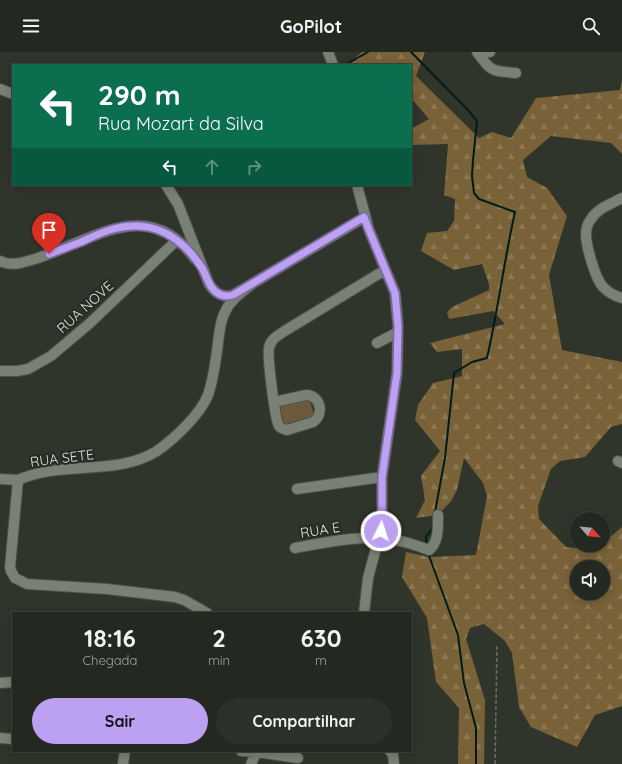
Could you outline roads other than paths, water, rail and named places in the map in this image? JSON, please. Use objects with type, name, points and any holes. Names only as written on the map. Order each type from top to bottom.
[{"type":"street","points":[[328,52],[333,64]]},
{"type":"street","points":[[478,52],[490,52]]},
{"type":"street","points":[[478,52],[490,69],[516,73]]},
{"type":"street","points":[[0,89],[12,94]]},
{"type":"street","points":[[167,186],[178,204],[202,269],[212,289],[220,295],[228,296],[238,292],[364,217]]},
{"type":"street","points":[[357,186],[364,217],[395,293],[398,311],[397,373],[382,477],[382,518],[379,538],[368,578],[364,612]]},
{"type":"street","points":[[622,198],[605,206],[597,212],[588,225],[586,234],[589,252],[602,286],[622,298]]},
{"type":"street","points":[[0,261],[10,264],[28,261],[104,231],[126,226],[140,226],[155,228],[177,240],[187,249],[202,269]]},
{"type":"street","name":"RUA NOVE","points":[[0,370],[17,371],[28,369],[51,356],[90,323],[177,240]]},
{"type":"street","points":[[274,402],[309,395],[315,398],[318,402],[319,414],[316,419],[313,422],[287,430],[279,426],[274,402],[268,354],[269,347],[272,341],[283,332],[385,270]]},
{"type":"street","name":"RUA SETE","points":[[205,612],[184,600],[175,597],[107,589],[32,585],[19,580],[13,575],[10,566],[18,480],[26,476],[42,472],[90,468],[131,462],[148,456],[167,443],[184,427],[204,404],[212,378],[224,314],[234,298],[252,284]]},
{"type":"street","points":[[377,343],[398,332]]},
{"type":"street","points":[[297,489],[382,477]]},
{"type":"street","points":[[0,479],[18,480]]},
{"type":"street","name":"RUA E","points":[[295,548],[359,539],[379,538],[431,549],[437,538],[438,515]]},
{"type":"street","points":[[0,683],[12,682]]},
{"type":"street","points":[[0,738],[12,739]]},
{"type":"street","points":[[123,764],[125,752]]},
{"type":"street","points":[[251,764],[257,752]]},
{"type":"street","points":[[263,752],[298,758]]},
{"type":"street","points":[[390,752],[394,759],[394,764]]},
{"type":"waterway","points":[[347,64],[368,52]]},
{"type":"waterway","points":[[411,52],[477,121],[472,176],[474,193],[479,199],[515,212],[487,358],[472,362],[454,373],[445,458],[435,512]]},
{"type":"waterway","points":[[426,545],[426,537],[433,528],[433,524]]},
{"type":"waterway","points":[[428,553],[458,635],[464,683],[476,728],[476,764]]}]
